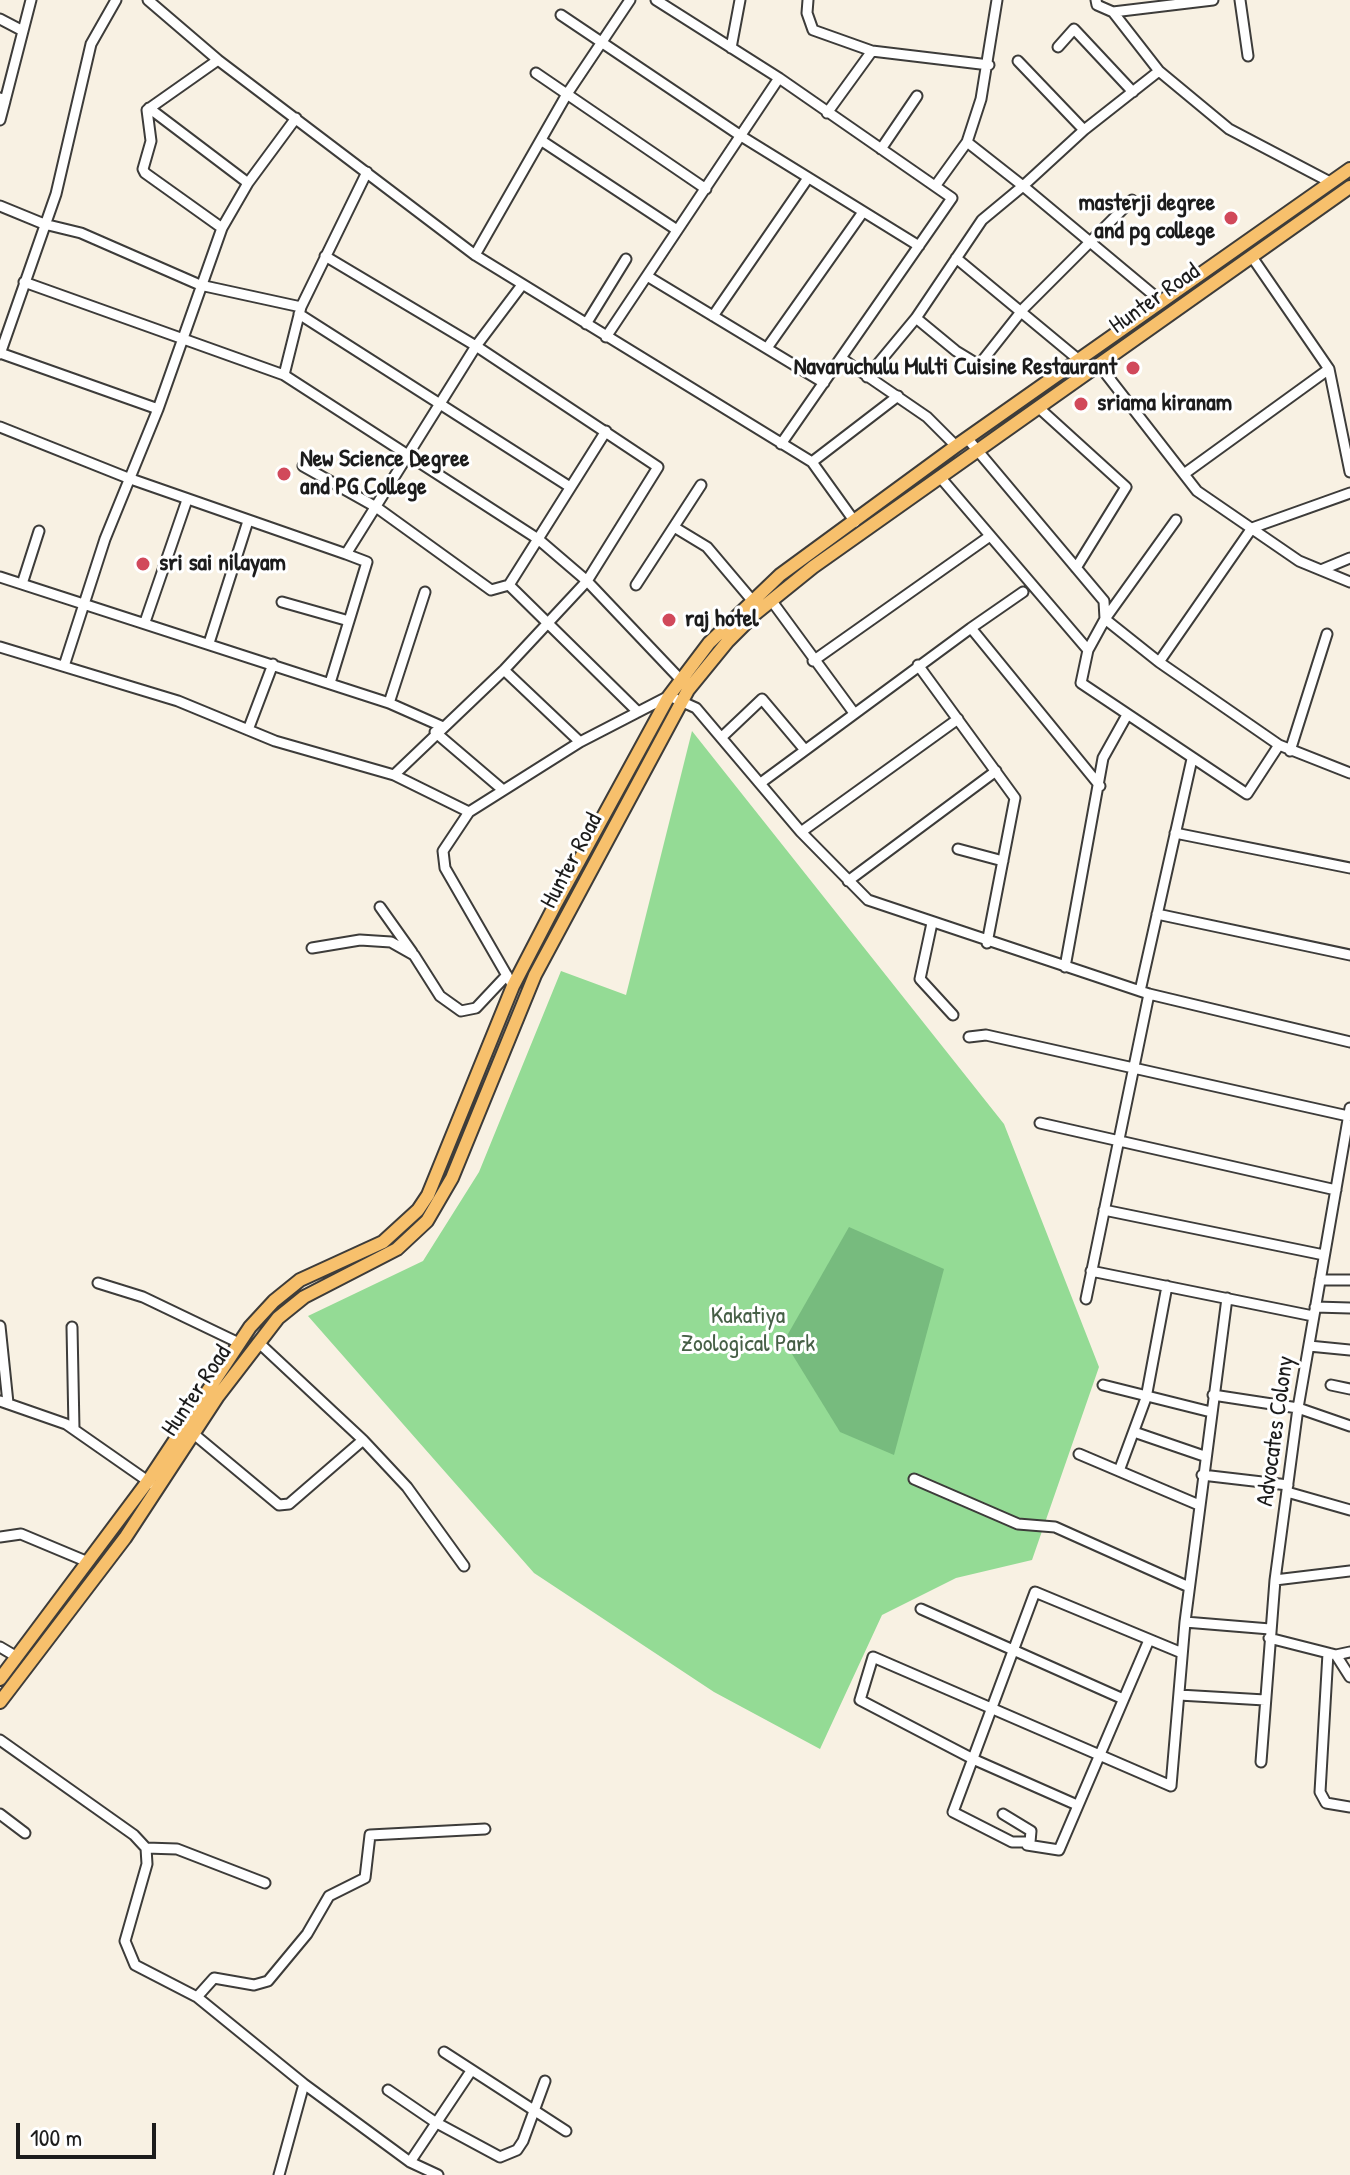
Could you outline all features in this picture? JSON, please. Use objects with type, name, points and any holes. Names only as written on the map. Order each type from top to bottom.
[{"type":"main road","name":"Hunter Road","points":[[0,1679],[88,1562],[195,1435],[218,1396],[278,1318],[304,1297],[397,1249],[427,1221],[452,1178],[535,975],[683,700],[728,641],[864,520],[956,446],[1350,169]]},
{"type":"main road","name":"Hunter Road","points":[[0,1702],[125,1538],[153,1485],[239,1343],[274,1301],[293,1285],[383,1242],[407,1223],[428,1195],[488,1048],[510,980],[669,696],[680,679],[751,599],[864,520],[940,477],[978,451],[1350,187]]},
{"type":"main road","points":[[488,1048],[502,1053]]},
{"type":"street","points":[[0,120],[2,99],[31,0]]},
{"type":"street","points":[[116,0],[91,44],[56,194],[0,353],[158,409]]},
{"type":"street","points":[[148,0],[218,60],[475,255],[812,462],[864,520]]},
{"type":"street","points":[[475,255],[567,94],[630,0]]},
{"type":"street","points":[[656,0],[779,78],[952,198],[781,444]]},
{"type":"street","points":[[731,48],[740,0]]},
{"type":"street","points":[[808,0],[807,13],[813,30],[872,51],[989,65]]},
{"type":"street","points":[[936,185],[967,142],[989,65],[997,0]]},
{"type":"street","points":[[1096,0],[1097,5],[1113,12],[1159,71],[1229,129],[1330,182]]},
{"type":"street","points":[[1113,12],[1213,0]]},
{"type":"street","points":[[1240,0],[1248,56]]},
{"type":"street","points":[[561,15],[741,136],[919,246]]},
{"type":"street","points":[[0,19],[23,31]]},
{"type":"street","points":[[1058,47],[1074,29],[1133,92]]},
{"type":"street","points":[[827,113],[872,51]]},
{"type":"street","points":[[218,60],[149,108],[145,118],[151,141],[145,173],[222,228]]},
{"type":"street","points":[[1018,61],[1084,130]]},
{"type":"street","points":[[867,377],[916,318],[982,220],[1084,130],[1159,71]]},
{"type":"street","points":[[536,73],[706,189]]},
{"type":"street","points":[[606,337],[779,78]]},
{"type":"street","points":[[881,149],[917,96]]},
{"type":"street","points":[[149,108],[248,183]]},
{"type":"street","points":[[64,666],[128,478],[158,409],[222,228],[248,183],[296,118]]},
{"type":"street","points":[[542,141],[677,230]]},
{"type":"street","points":[[967,142],[1162,302]]},
{"type":"street","points":[[284,375],[300,310],[367,172]]},
{"type":"street","points":[[713,316],[808,178]]},
{"type":"street","points":[[916,318],[956,351],[979,365],[1021,312],[1132,200]]},
{"type":"street","points":[[0,206],[44,224],[81,233],[200,285],[300,310],[570,487]]},
{"type":"street","points":[[767,348],[863,212]]},
{"type":"street","points":[[325,256],[476,346],[658,467],[587,581],[504,670],[438,729],[394,775]]},
{"type":"street","points":[[1252,257],[1329,369],[1345,419],[1350,472]]},
{"type":"street","points":[[956,258],[1079,360]]},
{"type":"street","points":[[586,324],[626,259]]},
{"type":"street","points":[[647,276],[824,383]]},
{"type":"street","points":[[24,282],[284,375],[538,539],[587,581],[680,679]]},
{"type":"street","points":[[346,554],[476,346],[522,285]]},
{"type":"street","points":[[841,358],[927,417],[956,446]]},
{"type":"street","points":[[1099,365],[1197,491],[1299,561],[1350,582]]},
{"type":"street","points":[[1184,474],[1329,369]]},
{"type":"street","points":[[812,462],[898,396]]},
{"type":"street","points":[[1039,408],[1126,487],[1076,568]]},
{"type":"street","points":[[0,427],[187,500],[367,562],[330,683]]},
{"type":"street","points":[[303,466],[376,507],[491,590],[509,585],[606,431]]},
{"type":"street","points":[[967,438],[1104,601],[1105,619],[1159,662],[1279,745],[1350,773]]},
{"type":"street","points":[[940,477],[1088,650]]},
{"type":"street","points":[[636,585],[701,485]]},
{"type":"street","points":[[1159,662],[1252,528],[1350,493]]},
{"type":"street","points":[[145,622],[187,500]]},
{"type":"street","points":[[1176,520],[1105,619],[1088,650],[1081,683],[1247,794],[1279,745]]},
{"type":"street","points":[[209,643],[248,521]]},
{"type":"street","points":[[674,527],[707,547],[751,599]]},
{"type":"street","points":[[22,584],[39,531]]},
{"type":"street","points":[[813,661],[990,536]]},
{"type":"street","points":[[1321,570],[1350,558]]},
{"type":"street","points":[[0,577],[389,703],[438,729],[503,790]]},
{"type":"street","points":[[509,585],[549,621],[638,712]]},
{"type":"street","points":[[389,703],[425,592]]},
{"type":"street","points":[[762,782],[918,665],[1023,592]]},
{"type":"street","points":[[771,600],[854,713]]},
{"type":"street","points":[[282,602],[349,621]]},
{"type":"street","points":[[971,628],[1100,786]]},
{"type":"street","points":[[1290,751],[1327,634]]},
{"type":"street","points":[[0,647],[178,701],[248,730],[394,775],[469,812]]},
{"type":"street","points":[[248,730],[273,664]]},
{"type":"street","points":[[918,665],[1015,798],[987,943]]},
{"type":"street","points":[[504,670],[580,742]]},
{"type":"street","points":[[380,907],[440,996],[461,1011],[476,1008],[510,980],[445,868],[443,851],[469,812],[580,742],[669,696],[696,708],[762,782],[801,832],[868,900],[987,943],[1145,992],[1350,1042]]},
{"type":"street","points":[[723,736],[762,699],[805,750]]},
{"type":"street","points":[[1065,967],[1103,758],[1127,715]]},
{"type":"street","points":[[801,832],[958,719]]},
{"type":"street","points":[[1086,1299],[1134,1067],[1157,914],[1192,759]]},
{"type":"street","points":[[848,881],[996,771]]},
{"type":"street","points":[[1175,833],[1350,868]]},
{"type":"street","points":[[958,849],[1003,861]]},
{"type":"street","points":[[1157,914],[1350,955]]},
{"type":"street","points":[[932,923],[920,979],[953,1015]]},
{"type":"street","points":[[312,948],[360,940],[391,942],[414,955]]},
{"type":"street","points":[[969,1037],[986,1035],[1349,1112]]},
{"type":"street","name":"Advocates Colony","points":[[1261,1762],[1275,1580],[1287,1489],[1349,1112]]},
{"type":"street","points":[[1040,1123],[1336,1190]]},
{"type":"street","points":[[1104,1210],[1324,1255]]},
{"type":"street","points":[[1091,1271],[1227,1298],[1314,1311],[1350,1308]]},
{"type":"street","points":[[1320,1280],[1350,1280]]},
{"type":"street","points":[[98,1283],[143,1297],[239,1343]]},
{"type":"street","points":[[1119,1471],[1146,1398],[1167,1286]]},
{"type":"street","points":[[1077,1805],[975,1760],[860,1700],[873,1657],[1171,1786],[1204,1456],[1227,1298]]},
{"type":"street","points":[[0,1326],[4,1402],[74,1429],[153,1485]]},
{"type":"street","points":[[72,1327],[74,1429]]},
{"type":"street","points":[[258,1342],[363,1440],[407,1487],[464,1566]]},
{"type":"street","points":[[1309,1346],[1350,1350]]},
{"type":"street","points":[[1103,1385],[1211,1412]]},
{"type":"street","points":[[1331,1385],[1350,1389]]},
{"type":"street","points":[[1213,1395],[1298,1408],[1350,1426]]},
{"type":"street","points":[[1134,1432],[1204,1456]]},
{"type":"street","points":[[195,1435],[279,1505],[289,1504],[363,1440]]},
{"type":"street","points":[[1079,1454],[1199,1505]]},
{"type":"street","points":[[1202,1475],[1287,1489],[1350,1510]]},
{"type":"street","points":[[914,1479],[1018,1524],[1055,1527],[1189,1587]]},
{"type":"street","points":[[0,1537],[21,1534],[88,1562]]},
{"type":"street","points":[[1275,1580],[1350,1571]]},
{"type":"street","points":[[1149,1640],[1121,1698],[1059,1850],[1027,1845],[954,1815],[1035,1592],[1182,1653]]},
{"type":"street","points":[[921,1609],[1121,1698]]},
{"type":"street","points":[[1185,1622],[1270,1634],[1332,1654],[1350,1652]]},
{"type":"street","points":[[0,1647],[17,1657]]},
{"type":"street","points":[[1332,1654],[1350,1677]]},
{"type":"street","points":[[1332,1654],[1320,1792],[1326,1803],[1350,1807]]},
{"type":"street","points":[[1179,1695],[1265,1700]]},
{"type":"street","points":[[0,1740],[134,1835],[146,1848],[147,1864],[125,1941],[131,1959],[141,1969],[197,1997],[304,2084],[410,2162],[438,2175]]},
{"type":"street","points":[[0,1814],[25,1833]]},
{"type":"street","points":[[1003,1814],[1031,1831],[1033,1836],[1027,1845]]},
{"type":"street","points":[[197,1997],[214,1978],[254,1985],[268,1981],[307,1934],[329,1896],[365,1878],[370,1835],[485,1829]]},
{"type":"street","points":[[146,1848],[177,1849],[265,1883]]},
{"type":"street","points":[[444,2052],[566,2131]]},
{"type":"street","points":[[410,2162],[471,2071]]},
{"type":"street","points":[[388,2090],[435,2122],[500,2157],[517,2150],[545,2081]]},
{"type":"street","points":[[279,2175],[304,2084]]},
{"type":"green space","name":"Kakatiya Zoological Park","points":[[692,731],[1004,1124],[1099,1367],[1032,1560],[956,1578],[882,1615],[820,1749],[714,1692],[534,1573],[308,1316],[423,1261],[479,1172],[561,971],[626,995]]},
{"type":"green space","points":[[849,1227],[944,1269],[894,1455],[840,1432],[784,1341]]},
{"type":"place","name":"masterji degree and pg college","points":[[1231,218]]},
{"type":"place","name":"Navaruchulu Multi Cuisine Restaurant","points":[[1133,368]]},
{"type":"place","name":"sriama kiranam","points":[[1081,404]]},
{"type":"place","name":"New Science Degree and PG College","points":[[284,474]]},
{"type":"place","name":"sri sai nilayam","points":[[143,564]]},
{"type":"place","name":"raj hotel","points":[[669,620]]}]
